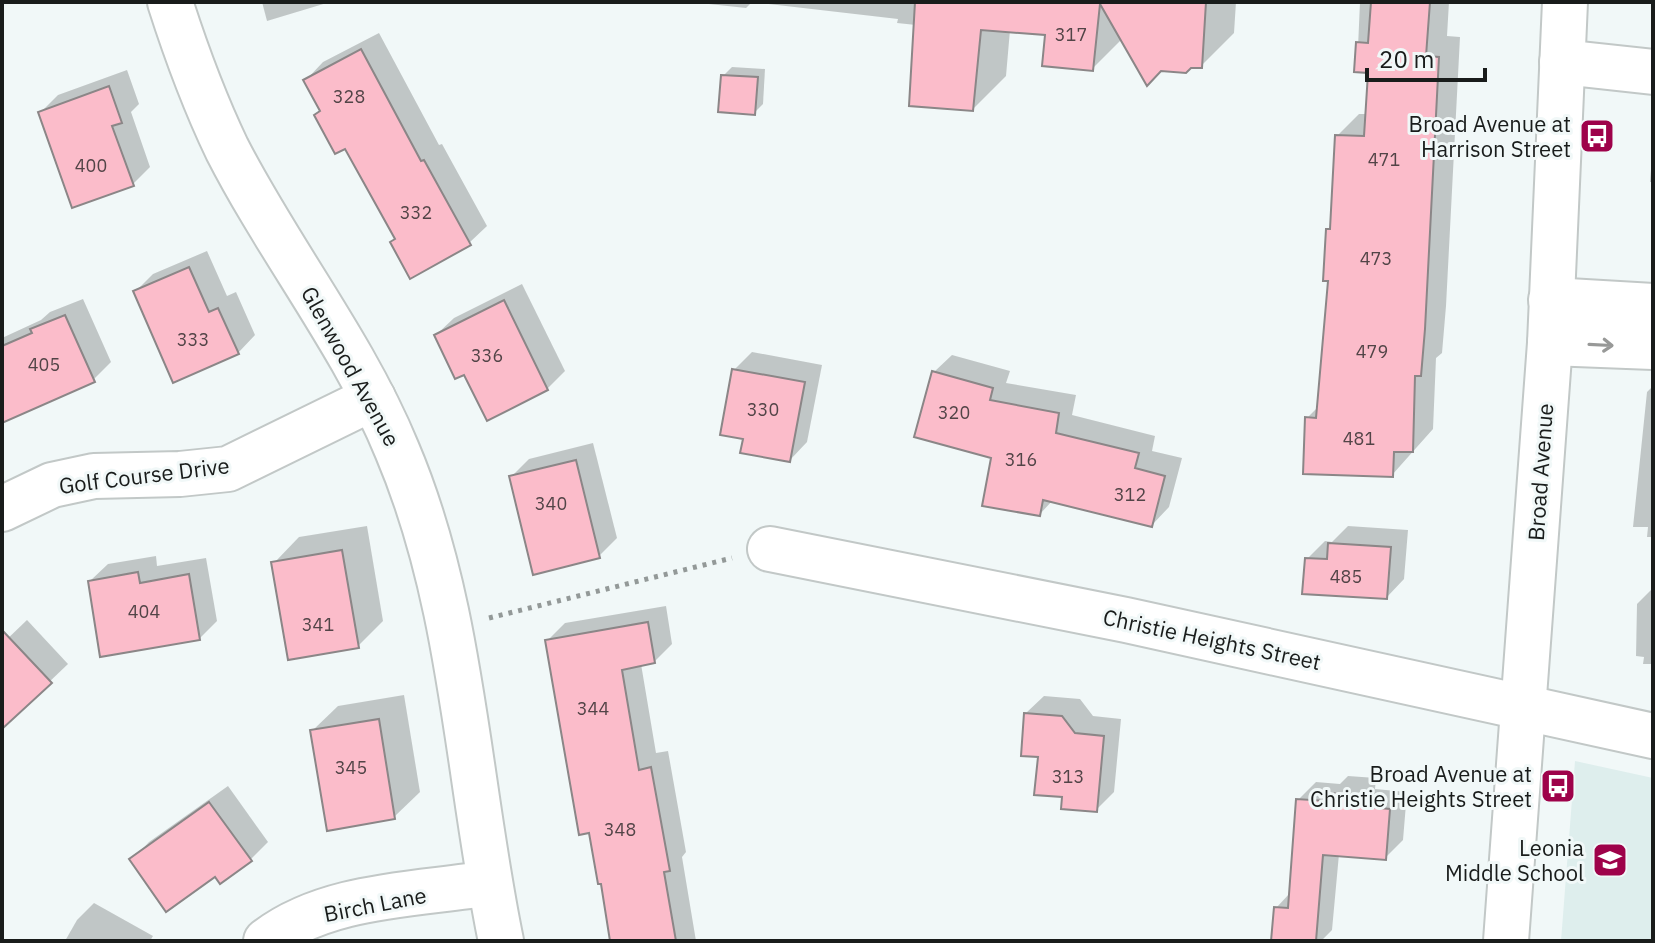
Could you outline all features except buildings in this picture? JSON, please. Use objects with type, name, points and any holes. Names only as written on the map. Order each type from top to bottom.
[{"type":"street","name":"Glenwood Avenue","points":[[170,2],[191,66],[228,149],[373,398],[397,449],[425,525],[445,602],[501,941]]},
{"type":"street","name":"Broad Avenue","points":[[1506,941],[1550,343],[1565,2]]},
{"type":"street","points":[[1562,62],[1653,72]]},
{"type":"street","points":[[1551,300],[1653,306]]},
{"type":"street","points":[[1550,343],[1653,347]]},
{"type":"street","name":"Golf Course Drive","points":[[2,509],[52,485],[94,476],[180,474],[228,469],[373,398]]},
{"type":"street","name":"Christie Heights Street","points":[[770,549],[1126,620],[1653,736]]},
{"type":"street","name":"Birch Lane","points":[[266,941],[319,913],[349,905],[489,883]]},
{"type":"path","points":[[449,628],[770,549]]},
{"type":"shaded area","name":"Leonia Middle School","points":[[1575,761],[1653,778],[1653,941],[1561,941]]},
{"type":"place","name":"Broad Avenue at Harrison Street","points":[[1597,136]]},
{"type":"place","name":"Broad Avenue at Christie Heights Street","points":[[1558,786]]},
{"type":"place","name":"Leonia Middle School","points":[[1610,860]]}]
